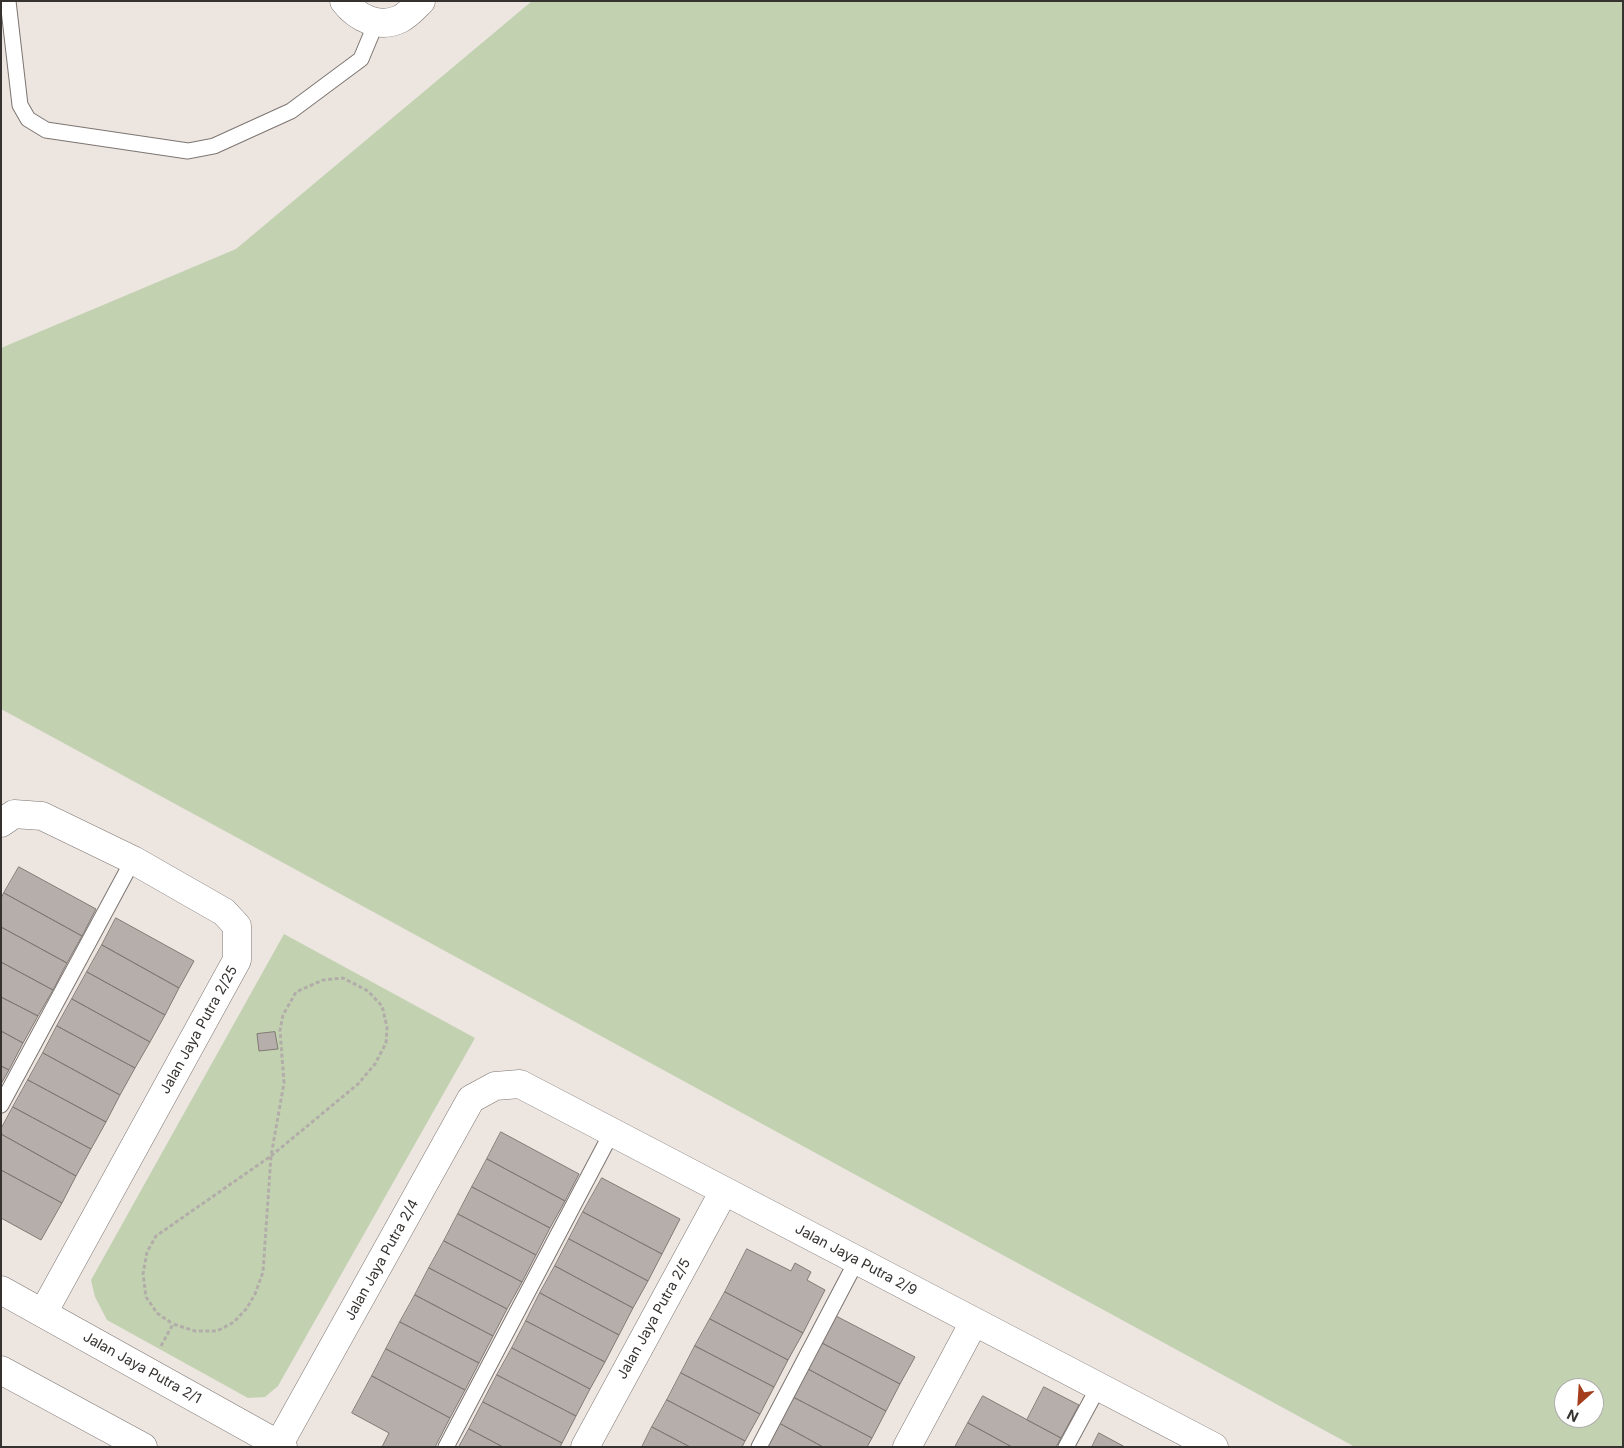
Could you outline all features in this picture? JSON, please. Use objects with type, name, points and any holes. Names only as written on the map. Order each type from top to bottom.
[{"type":"street","points":[[344,1],[361,16],[376,23],[389,23],[402,18],[421,1]]},
{"type":"street","name":"Jalan Jaya Putra 2/25","points":[[1,823],[14,814],[42,816],[133,860],[224,912],[238,926],[237,960],[43,1313]]},
{"type":"street","name":"Jalan Jaya Putra 2/9","points":[[495,1086],[520,1084],[1214,1447]]},
{"type":"street","name":"Jalan Jaya Putra 2/4","points":[[281,1446],[471,1099],[495,1086]]},
{"type":"street","name":"Jalan Jaya Putra 2/5","points":[[585,1447],[724,1191]]},
{"type":"street","name":"Jalan Jaya Putra 2/1","points":[[1,1290],[281,1446]]},
{"type":"street","points":[[907,1447],[974,1322]]},
{"type":"street","points":[[1,1370],[143,1447]]},
{"type":"lane","points":[[8,1],[20,105],[28,119],[46,130],[188,151],[214,146],[291,111],[361,59],[376,23]]},
{"type":"lane","points":[[1,1105],[133,860]]},
{"type":"lane","points":[[446,1447],[612,1132]]},
{"type":"lane","points":[[759,1447],[857,1260]]},
{"type":"lane","points":[[1066,1447],[1099,1386]]},
{"type":"path","points":[[271,1156],[156,1236],[147,1252],[143,1274],[146,1297],[157,1313],[173,1324],[195,1331],[216,1331],[234,1322],[247,1308],[255,1294],[263,1272],[271,1156],[284,1083],[280,1030],[282,1015],[296,992],[323,980],[343,978],[368,991],[382,1006],[387,1026],[386,1043],[375,1064],[358,1084],[271,1156]]},
{"type":"path","points":[[148,1371],[173,1324]]},
{"type":"green space","points":[[532,1],[1623,1],[1623,1447],[1355,1447],[1,709],[1,348],[236,249]]},
{"type":"green space","points":[[284,934],[475,1038],[278,1386],[265,1397],[248,1398],[107,1320],[95,1297],[91,1280]]},
{"type":"building","points":[[19,867],[96,909],[82,936],[4,893]]},
{"type":"building","points":[[4,893],[82,936],[67,963],[1,927],[1,899]]},
{"type":"building","points":[[116,918],[194,961],[179,988],[102,945]]},
{"type":"building","points":[[1,927],[67,963],[53,990],[1,962]]},
{"type":"building","points":[[102,945],[179,988],[165,1015],[87,972]]},
{"type":"building","points":[[1,962],[53,990],[38,1016],[1,997]]},
{"type":"building","points":[[87,972],[165,1015],[150,1042],[72,999]]},
{"type":"building","points":[[1,997],[38,1016],[23,1043],[1,1031]]},
{"type":"building","points":[[72,999],[150,1042],[135,1068],[57,1026]]},
{"type":"building","points":[[57,1026],[135,1068],[120,1095],[43,1053]]},
{"type":"building","points":[[1,1031],[23,1043],[9,1070],[1,1066]]},
{"type":"building","points":[[275,1032],[278,1049],[259,1051],[257,1034]]},
{"type":"building","points":[[43,1053],[120,1095],[106,1122],[28,1080]]},
{"type":"building","points":[[1,1066],[9,1070],[1,1084]]},
{"type":"building","points":[[28,1080],[106,1122],[91,1149],[13,1107]]},
{"type":"building","points":[[13,1107],[91,1149],[76,1176],[1,1134],[1,1129]]},
{"type":"building","points":[[501,1132],[579,1174],[565,1201],[487,1159]]},
{"type":"building","points":[[1,1134],[76,1176],[62,1203],[1,1170]]},
{"type":"building","points":[[487,1159],[565,1201],[550,1228],[472,1187]]},
{"type":"building","points":[[1,1170],[62,1203],[41,1240],[1,1218]]},
{"type":"building","points":[[602,1178],[680,1219],[662,1254],[583,1212]]},
{"type":"building","points":[[472,1187],[550,1228],[536,1255],[458,1214]]},
{"type":"building","points":[[583,1212],[662,1254],[648,1281],[569,1239]]},
{"type":"building","points":[[458,1214],[536,1255],[522,1282],[444,1241]]},
{"type":"building","points":[[569,1239],[648,1281],[633,1308],[555,1266]]},
{"type":"building","points":[[444,1241],[522,1282],[507,1309],[429,1268]]},
{"type":"building","points":[[747,1249],[791,1271],[795,1263],[811,1272],[807,1280],[825,1290],[803,1333],[725,1292]]},
{"type":"building","points":[[555,1266],[633,1308],[619,1335],[540,1293]]},
{"type":"building","points":[[429,1268],[507,1309],[493,1336],[415,1295]]},
{"type":"building","points":[[725,1292],[803,1333],[788,1360],[710,1319]]},
{"type":"building","points":[[540,1293],[619,1335],[605,1362],[526,1321]]},
{"type":"building","points":[[415,1295],[493,1336],[479,1363],[400,1322]]},
{"type":"building","points":[[836,1316],[915,1357],[900,1384],[822,1343]]},
{"type":"building","points":[[710,1319],[788,1360],[774,1387],[695,1346]]},
{"type":"building","points":[[526,1321],[605,1362],[590,1389],[512,1348]]},
{"type":"building","points":[[400,1322],[479,1363],[465,1390],[386,1349]]},
{"type":"building","points":[[822,1343],[900,1384],[886,1411],[808,1369]]},
{"type":"building","points":[[695,1346],[774,1387],[760,1414],[681,1373]]},
{"type":"building","points":[[512,1348],[590,1389],[576,1416],[497,1375]]},
{"type":"building","points":[[386,1349],[465,1390],[450,1418],[372,1376]]},
{"type":"building","points":[[808,1369],[886,1411],[872,1438],[793,1397]]},
{"type":"building","points":[[681,1373],[760,1414],[745,1441],[667,1400]]},
{"type":"building","points":[[497,1375],[576,1416],[562,1443],[483,1402]]},
{"type":"building","points":[[372,1376],[450,1418],[435,1447],[382,1447],[389,1433],[352,1413]]},
{"type":"building","points":[[1044,1387],[1079,1405],[1061,1438],[1027,1420]]},
{"type":"building","points":[[983,1396],[1061,1438],[1056,1447],[1012,1447],[968,1423]]},
{"type":"building","points":[[793,1397],[872,1438],[867,1447],[823,1447],[779,1423]]},
{"type":"building","points":[[667,1400],[745,1441],[742,1447],[690,1447],[652,1427]]},
{"type":"building","points":[[483,1402],[562,1443],[560,1447],[503,1447],[469,1429]]},
{"type":"building","points":[[779,1423],[823,1447],[767,1447]]},
{"type":"building","points":[[968,1423],[1012,1447],[955,1447]]},
{"type":"building","points":[[652,1427],[690,1447],[642,1447]]},
{"type":"building","points":[[469,1429],[503,1447],[459,1447]]},
{"type":"building","points":[[1099,1433],[1125,1447],[1092,1447]]}]
